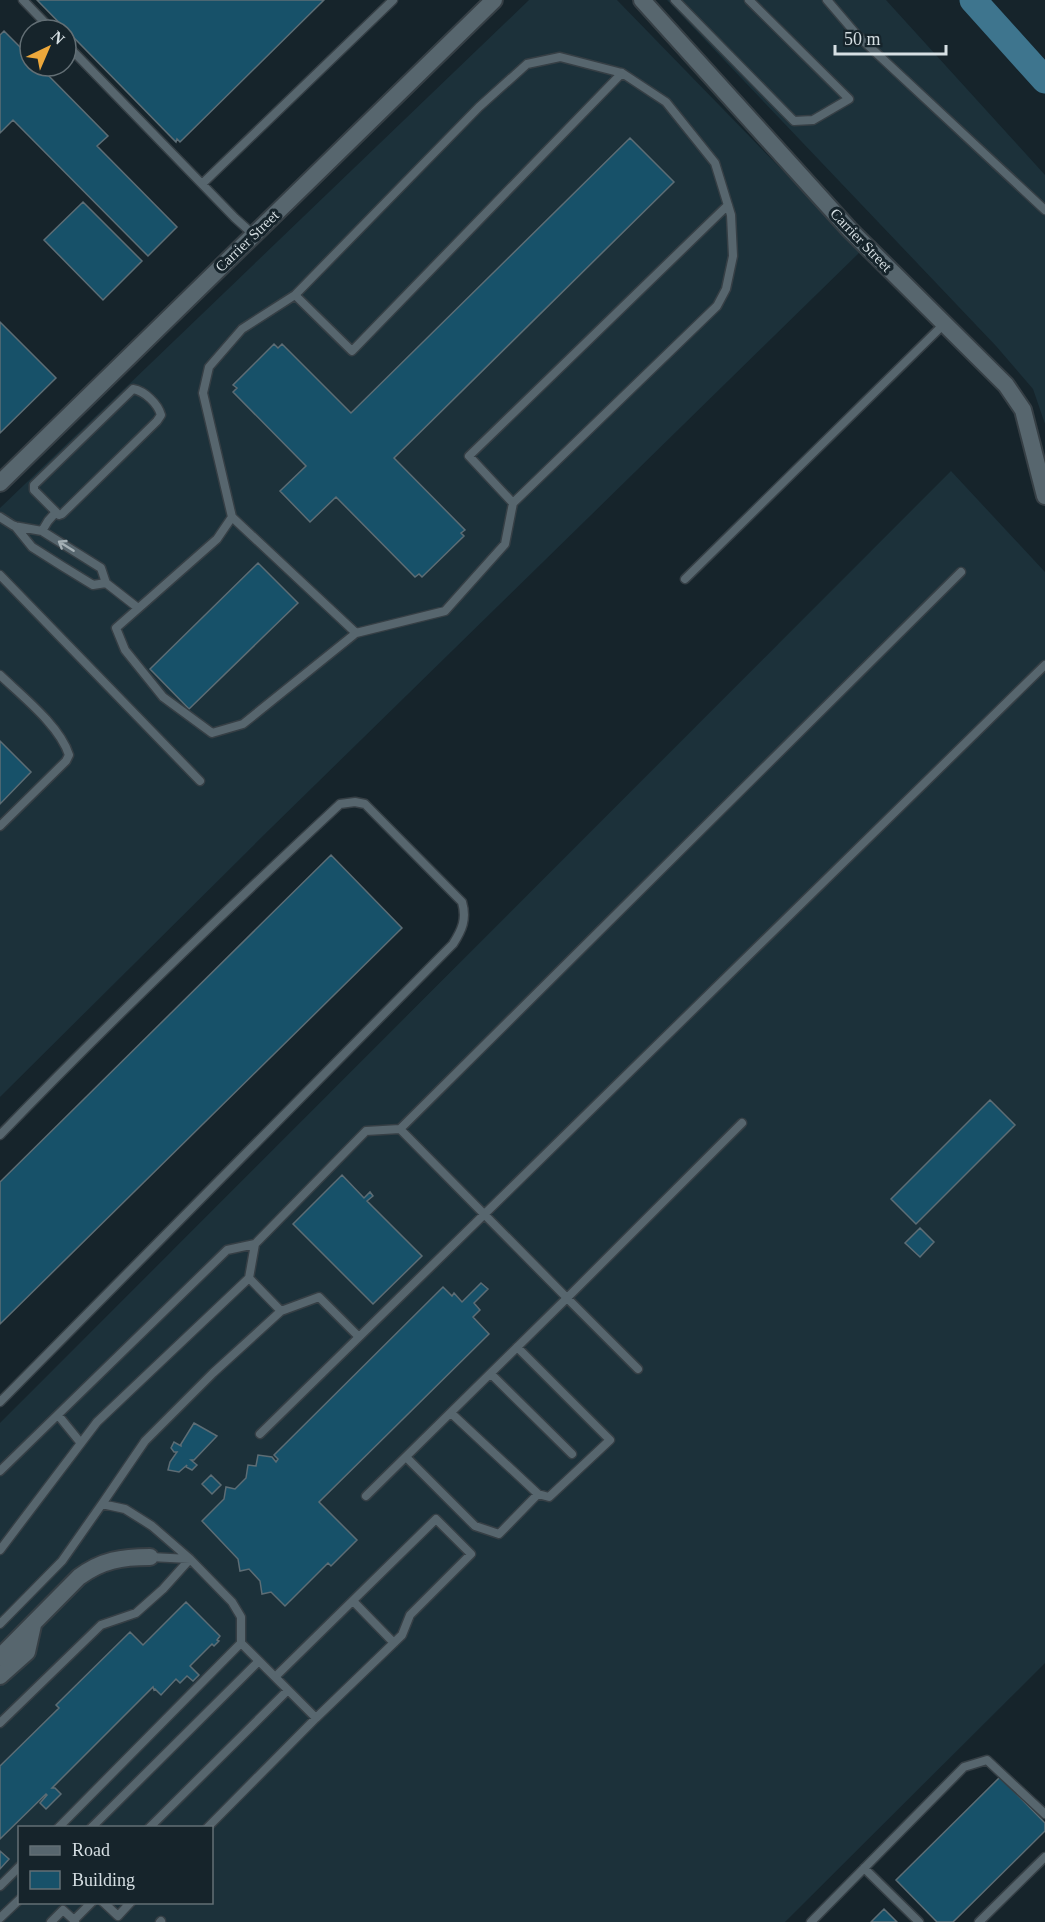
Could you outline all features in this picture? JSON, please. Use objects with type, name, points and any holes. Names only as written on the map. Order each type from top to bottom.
[{"type":"street","name":"Carrier Street","points":[[0,483],[494,0]]},
{"type":"street","name":"Carrier Street","points":[[642,0],[849,229],[1006,385],[1023,410],[1045,496]]},
{"type":"street","points":[[0,1657],[79,1577],[93,1567],[109,1560],[126,1557],[150,1557]]},
{"type":"street","points":[[0,1641],[9,1633],[33,1624]]},
{"type":"street","points":[[0,1676],[27,1652],[33,1624]]},
{"type":"lane","points":[[23,0],[40,18]]},
{"type":"lane","points":[[202,184],[393,0]]},
{"type":"lane","points":[[675,0],[794,121],[813,120],[849,99],[749,0]]},
{"type":"lane","points":[[827,0],[857,34],[1045,210]]},
{"type":"lane","points":[[78,56],[254,235]]},
{"type":"lane","points":[[232,517],[217,539],[116,628],[125,650],[163,697],[212,733],[243,724],[356,633],[445,611],[505,544],[513,503],[717,306],[726,289],[733,256],[731,215],[715,164],[666,102],[622,73],[560,57],[527,64],[479,107],[295,295],[242,329],[209,367],[202,393],[232,517],[356,633]]},
{"type":"lane","points":[[295,295],[352,351],[622,73]]},
{"type":"lane","points":[[513,503],[469,456],[728,205]]},
{"type":"lane","points":[[685,579],[944,324]]},
{"type":"lane","points":[[133,389],[141,390],[159,408],[161,415],[157,421],[62,514],[59,515],[56,512],[33,488],[34,485],[133,389]]},
{"type":"lane","points":[[42,531],[56,512]]},
{"type":"lane","points":[[0,517],[14,526],[32,547],[72,572],[93,585],[106,583]]},
{"type":"lane","points":[[14,526],[42,531],[101,568],[106,583],[138,608]]},
{"type":"lane","points":[[0,1472],[227,1250],[255,1244],[366,1131],[400,1129],[961,572]]},
{"type":"lane","points":[[0,574],[200,781]]},
{"type":"lane","points":[[261,1434],[1045,665]]},
{"type":"lane","points":[[0,675],[52,727],[66,745],[69,755],[66,761],[0,826]]},
{"type":"lane","points":[[0,1135],[70,1062],[226,910],[340,804],[355,802],[364,804],[462,902],[466,915],[461,931],[453,944],[0,1402]]},
{"type":"lane","points":[[366,1496],[742,1123]]},
{"type":"lane","points":[[400,1129],[638,1369]]},
{"type":"lane","points":[[1,1545],[97,1422],[249,1278],[255,1244]]},
{"type":"lane","points":[[249,1278],[281,1311]]},
{"type":"lane","points":[[0,1624],[62,1561],[145,1441],[213,1373],[281,1311],[319,1297],[359,1337]]},
{"type":"lane","points":[[451,1413],[538,1494],[549,1497],[610,1440],[517,1347]]},
{"type":"lane","points":[[491,1374],[572,1454]]},
{"type":"lane","points":[[58,1415],[80,1442]]},
{"type":"lane","points":[[406,1457],[475,1526],[499,1534],[538,1494]]},
{"type":"lane","points":[[59,1826],[241,1643],[241,1617],[232,1602],[190,1559],[152,1526],[125,1509],[102,1504]]},
{"type":"lane","points":[[208,1826],[402,1635],[410,1615],[471,1554],[436,1519],[275,1677]]},
{"type":"lane","points":[[150,1557],[190,1559]]},
{"type":"lane","points":[[0,1724],[101,1625],[136,1613],[163,1589],[190,1559]]},
{"type":"lane","points":[[352,1601],[394,1643]]},
{"type":"lane","points":[[241,1643],[316,1718]]},
{"type":"lane","points":[[92,1826],[259,1661]]},
{"type":"lane","points":[[150,1826],[288,1690]]},
{"type":"lane","points":[[811,1922],[964,1767],[987,1760],[1045,1814]]},
{"type":"lane","points":[[979,1922],[1045,1857]]},
{"type":"lane","points":[[0,1886],[18,1868]]},
{"type":"lane","points":[[864,1868],[919,1922]]},
{"type":"lane","points":[[0,1918],[18,1901]]},
{"type":"lane","points":[[51,1922],[63,1910],[75,1921],[90,1904]]},
{"type":"lane","points":[[105,1904],[118,1916],[129,1904]]},
{"type":"shaded area","points":[[529,0],[617,0],[861,251],[271,828],[0,1097],[0,508]]},
{"type":"shaded area","points":[[667,0],[886,0],[1045,175],[1045,424],[1033,389],[996,346]]},
{"type":"shaded area","points":[[951,471],[1045,572],[1045,1663],[785,1922],[0,1922],[0,1423]]},
{"type":"building","points":[[37,0],[324,0],[180,142],[177,139],[176,142],[78,42],[78,18],[55,18]]},
{"type":"building","points":[[4,31],[18,45],[18,78],[51,78],[108,136],[97,146],[177,227],[148,256],[13,120],[0,133],[0,35]]},
{"type":"building","points":[[630,138],[674,182],[394,458],[465,530],[461,533],[464,536],[422,577],[419,574],[415,577],[336,497],[310,522],[280,491],[306,466],[233,392],[237,388],[233,385],[274,344],[278,348],[282,344],[351,413]]},
{"type":"building","points":[[83,202],[142,261],[103,300],[44,240]]},
{"type":"building","points":[[0,322],[56,378],[0,433]]},
{"type":"building","points":[[258,563],[298,603],[189,709],[150,669]]},
{"type":"building","points":[[0,741],[31,772],[0,804]]},
{"type":"building","points":[[331,855],[402,928],[0,1324],[0,1182]]},
{"type":"building","points":[[990,1100],[1015,1125],[916,1224],[891,1199]]},
{"type":"building","points":[[342,1175],[364,1198],[370,1192],[373,1196],[367,1201],[422,1256],[373,1304],[293,1224]]},
{"type":"building","points":[[920,1228],[934,1242],[920,1257],[905,1243]]},
{"type":"building","points":[[481,1283],[488,1289],[474,1303],[480,1310],[473,1317],[489,1334],[319,1502],[357,1540],[331,1566],[328,1563],[285,1606],[271,1592],[262,1594],[260,1581],[249,1569],[240,1571],[238,1559],[202,1521],[224,1499],[226,1487],[235,1489],[246,1478],[248,1465],[256,1466],[258,1455],[272,1457],[276,1462],[278,1459],[274,1455],[443,1287],[452,1296],[454,1293],[462,1302]]},
{"type":"building","points":[[194,1423],[217,1436],[194,1460],[191,1460],[197,1465],[192,1470],[186,1467],[187,1465],[179,1472],[168,1470],[177,1452],[171,1448],[174,1442],[181,1446]]},
{"type":"building","points":[[211,1475],[221,1485],[212,1494],[202,1484]]},
{"type":"building","points":[[186,1602],[220,1636],[214,1646],[212,1644],[190,1666],[199,1675],[193,1681],[187,1676],[180,1683],[176,1679],[161,1695],[153,1687],[52,1788],[61,1794],[46,1809],[40,1803],[46,1794],[0,1839],[0,1766],[59,1708],[56,1705],[130,1632],[143,1645]]},
{"type":"building","points":[[1000,1777],[1045,1823],[1045,1831],[953,1922],[937,1922],[896,1880]]},
{"type":"building","points":[[0,1851],[9,1859],[0,1869]]},
{"type":"building","points":[[884,1909],[897,1922],[871,1922]]},
{"type":"waterway","points":[[973,0],[1045,80]]}]
